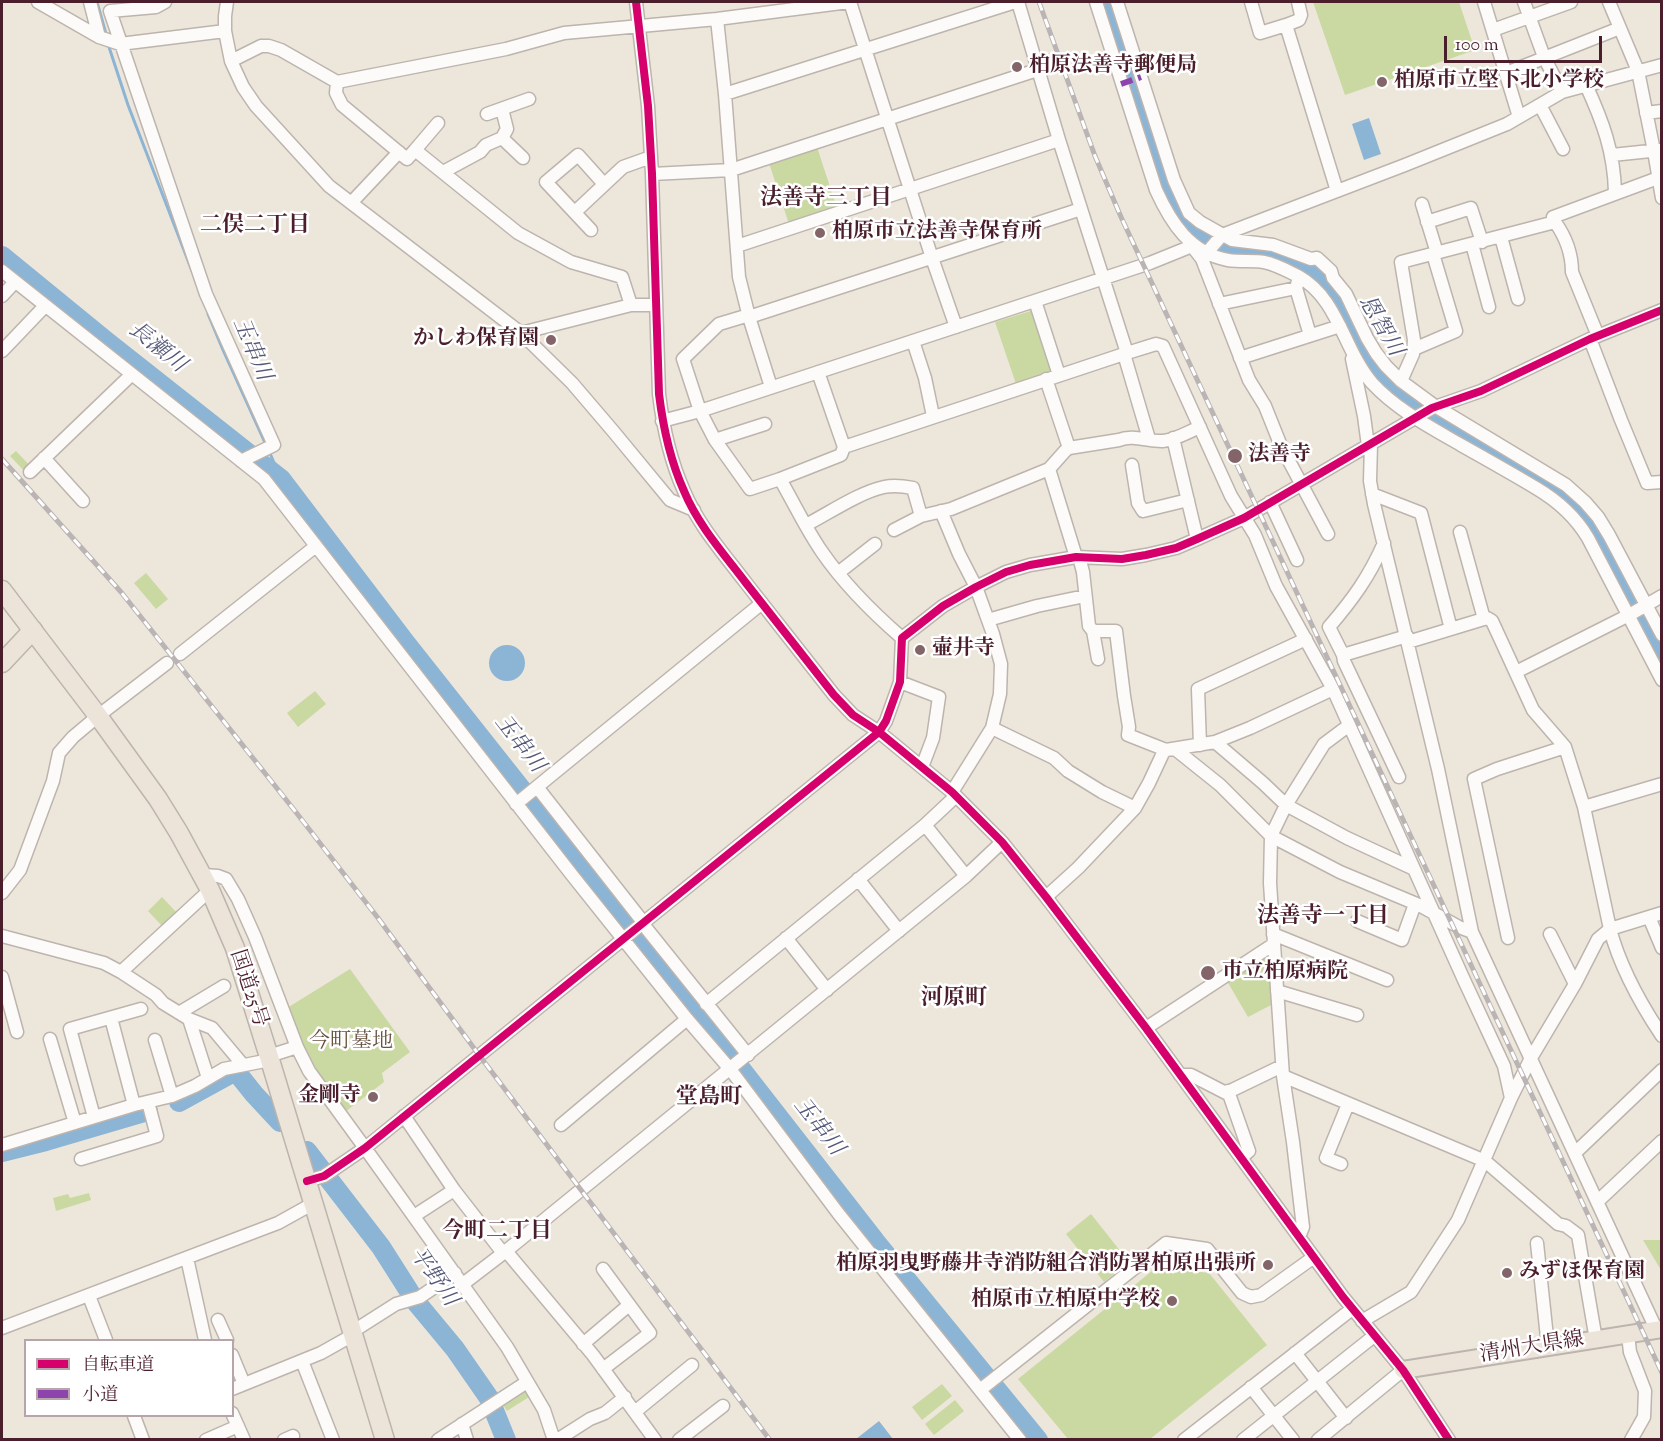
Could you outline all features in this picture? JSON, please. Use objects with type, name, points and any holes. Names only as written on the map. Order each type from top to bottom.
[{"type":"highway","name":"国道25号","points":[[2,590],[158,799],[207,882],[235,948],[270,1058],[320,1177],[314,1203],[385,1440]]},
{"type":"highway","points":[[2,663],[33,630]]},
{"type":"main road","name":"清州大県線","points":[[1403,1370],[1659,1330]]},
{"type":"street","points":[[38,2],[99,37],[120,44],[225,31]]},
{"type":"street","points":[[90,2],[99,37]]},
{"type":"street","points":[[227,2],[225,31],[231,61],[243,87],[256,106],[329,186],[521,333],[572,383],[670,500],[693,510]]},
{"type":"street","points":[[636,2],[648,106],[662,421],[670,455],[693,510],[726,557],[834,695],[853,715],[879,732],[954,794],[1002,842],[1146,1028],[1352,1309],[1403,1370],[1449,1440]]},
{"type":"street","points":[[231,61],[261,46],[269,46],[281,50],[337,82],[506,50],[564,33],[717,19],[849,2],[956,327]]},
{"type":"street","points":[[725,94],[1016,2],[1104,278],[1149,439]]},
{"type":"street","points":[[1096,2],[1156,190],[1166,213],[1175,226],[1190,242],[1206,253],[1226,259],[1264,262],[1297,282],[1311,286],[1323,298],[1340,326],[1349,348],[1370,445],[1372,494],[1438,769],[1472,932],[1659,1330]]},
{"type":"street","points":[[1117,2],[1174,180],[1189,213],[1232,240],[1273,245],[1311,259],[1317,258],[1331,271],[1333,278],[1346,294],[1376,353],[1401,381],[1434,407],[1566,485],[1585,502],[1609,535],[1662,635]]},
{"type":"street","points":[[1251,2],[1260,33],[1299,21],[1301,15],[1298,2]]},
{"type":"street","points":[[1484,2],[1519,117]]},
{"type":"street","points":[[1524,2],[1545,57],[1562,92]]},
{"type":"street","points":[[1493,30],[1568,2]]},
{"type":"street","points":[[1609,2],[1638,70],[1646,113],[1658,150],[1658,178],[1662,198]]},
{"type":"street","points":[[158,3],[110,11],[206,294],[274,445],[241,461]]},
{"type":"street","points":[[717,19],[739,277],[771,387]]},
{"type":"street","points":[[1286,25],[1337,191]]},
{"type":"street","points":[[1506,73],[1620,28]]},
{"type":"street","points":[[1206,253],[1222,235],[1507,124],[1562,92],[1662,65]]},
{"type":"street","points":[[652,174],[731,170],[1037,70]]},
{"type":"street","points":[[337,82],[336,93],[342,105],[407,159],[438,123]]},
{"type":"street","points":[[1586,85],[1600,116],[1612,155],[1615,192]]},
{"type":"street","points":[[487,114],[529,99]]},
{"type":"street","points":[[1539,105],[1563,149]]},
{"type":"street","points":[[443,172],[480,152],[486,145],[502,138],[507,129],[502,109]]},
{"type":"street","points":[[1646,113],[1662,111]]},
{"type":"street","points":[[502,138],[523,158]]},
{"type":"street","points":[[737,246],[1059,140]]},
{"type":"street","points":[[415,150],[518,233],[537,245],[571,262],[622,278],[631,305]]},
{"type":"street","points":[[1612,155],[1658,150]]},
{"type":"street","points":[[351,203],[399,152]]},
{"type":"street","points":[[591,230],[546,182],[578,155],[604,184]]},
{"type":"street","points":[[575,212],[623,167],[651,158]]},
{"type":"street","points":[[1658,178],[1615,192],[1553,217],[1563,234],[1572,263],[1572,272],[1621,420],[1647,483],[1662,482]]},
{"type":"street","points":[[1414,349],[1456,331],[1422,204]]},
{"type":"street","points":[[1427,222],[1471,207],[1489,307]]},
{"type":"street","points":[[818,372],[844,447],[841,455],[750,489],[715,440],[700,411],[683,359],[719,324],[1082,209]]},
{"type":"street","points":[[1401,381],[1414,349],[1401,262],[1555,222]]},
{"type":"street","points":[[1501,237],[1518,298]]},
{"type":"street","points":[[662,421],[700,411],[1150,263],[1190,242]]},
{"type":"street","points":[[1206,253],[1219,304],[1249,380],[1264,406],[1300,485],[1328,534]]},
{"type":"street","points":[[2,271],[264,479],[626,936],[687,1019],[738,1062]]},
{"type":"street","points":[[2,296],[15,282]]},
{"type":"street","points":[[1219,304],[1297,282]]},
{"type":"street","points":[[1297,282],[1310,335]]},
{"type":"street","points":[[1035,301],[1059,375]]},
{"type":"street","points":[[521,333],[631,305],[656,305]]},
{"type":"street","points":[[2,351],[45,306]]},
{"type":"street","points":[[320,1177],[365,1148],[879,732],[886,721],[900,682],[902,638],[943,606],[976,586],[1030,564],[1077,557],[1122,559],[1176,548],[1244,518],[1434,407],[1481,391],[1594,338],[1662,310]]},
{"type":"street","points":[[1240,357],[1340,326]]},
{"type":"street","points":[[913,341],[925,378],[933,416]]},
{"type":"street","points":[[844,447],[1126,353],[1156,344],[1162,346],[1231,496],[1255,536],[1276,586],[1333,689],[1504,1066],[1511,1098]]},
{"type":"street","points":[[1349,348],[1371,381],[1384,394],[1416,417],[1554,499],[1567,510],[1580,524],[1588,538],[1662,680]]},
{"type":"street","points":[[30,472],[131,375]]},
{"type":"street","points":[[1046,379],[1069,448]]},
{"type":"street","points":[[715,440],[765,424]]},
{"type":"street","points":[[894,530],[921,516],[941,511],[1048,469],[1069,448],[1125,437],[1162,441],[1200,427]]},
{"type":"street","points":[[1173,438],[1197,539]]},
{"type":"street","points":[[44,458],[83,501]]},
{"type":"street","points":[[1132,465],[1138,503],[1143,511],[1188,500]]},
{"type":"street","points":[[1048,469],[1083,572],[1088,621],[1093,631],[1098,659]]},
{"type":"street","points":[[780,479],[821,551],[882,621],[902,638]]},
{"type":"street","points":[[806,525],[864,494],[885,486],[913,488],[921,516]]},
{"type":"street","points":[[1372,494],[1421,513],[1451,629]]},
{"type":"street","points":[[1270,502],[1296,560]]},
{"type":"street","points":[[706,1004],[925,825],[954,794],[992,728],[1000,694],[1001,664],[976,586],[959,554],[941,511]]},
{"type":"street","points":[[1460,532],[1484,619]]},
{"type":"street","points":[[1384,543],[1363,585],[1329,627],[1399,777]]},
{"type":"street","points":[[838,573],[875,544]]},
{"type":"street","points":[[180,654],[316,546]]},
{"type":"street","points":[[988,620],[1037,606],[1085,596]]},
{"type":"street","points":[[1516,672],[1662,596]]},
{"type":"street","points":[[519,802],[762,603]]},
{"type":"street","points":[[1343,655],[1484,619],[1492,621],[1533,710],[1565,747],[1584,807],[1614,946],[1644,1010],[1662,1036]]},
{"type":"street","points":[[1093,631],[1116,631],[1129,727],[1128,735],[1170,749],[1220,785],[1271,836],[1340,872],[1435,913],[1472,932]]},
{"type":"street","points":[[1200,745],[1198,689],[1306,639]]},
{"type":"street","points":[[2,893],[20,870],[53,781],[58,753],[98,716],[167,663]]},
{"type":"street","points":[[900,682],[939,697],[933,738],[922,767]]},
{"type":"street","points":[[1046,897],[1078,868],[1135,808],[1163,753],[1170,749],[1215,742],[1333,689]]},
{"type":"street","points":[[1299,1237],[1303,1227],[1283,1071],[1269,883],[1271,836],[1286,805],[1324,744],[1348,726]]},
{"type":"street","points":[[992,728],[1054,758],[1068,771],[1102,792],[1135,808]]},
{"type":"street","points":[[1215,742],[1286,805],[1347,838],[1414,869]]},
{"type":"street","points":[[1508,938],[1474,779],[1565,747]]},
{"type":"street","points":[[1584,807],[1662,784]]},
{"type":"street","points":[[536,788],[706,1004],[738,1062],[838,1213],[1020,1440]]},
{"type":"street","points":[[925,825],[966,876]]},
{"type":"street","points":[[463,1284],[899,931],[966,876],[1002,842]]},
{"type":"street","points":[[121,972],[207,882],[218,876],[226,879],[255,937],[297,1047],[309,1071],[507,1347],[544,1410],[555,1440],[590,1419],[605,1413],[625,1398]]},
{"type":"street","points":[[858,879],[899,931]]},
{"type":"street","points":[[1358,921],[1402,940],[1415,904]]},
{"type":"street","points":[[1362,1321],[1411,1292],[1458,1220],[1511,1098],[1598,939],[1610,929],[1662,913]]},
{"type":"street","points":[[1649,917],[1662,948]]},
{"type":"street","points":[[1550,934],[1575,984]]},
{"type":"street","points":[[2,936],[104,963],[121,972],[156,995],[163,1004],[212,1028],[243,1065]]},
{"type":"street","points":[[786,938],[827,990]]},
{"type":"street","points":[[1273,939],[1387,980]]},
{"type":"street","points":[[1146,1028],[1273,939]]},
{"type":"street","points":[[2,977],[17,1032]]},
{"type":"street","points":[[184,1016],[224,986]]},
{"type":"street","points":[[1277,991],[1357,1015]]},
{"type":"street","points":[[94,1117],[70,1029],[141,1009]]},
{"type":"street","points":[[184,1016],[208,1078]]},
{"type":"street","points":[[111,1018],[134,1105]]},
{"type":"street","points":[[561,1125],[687,1019]]},
{"type":"street","points":[[50,1039],[75,1124]]},
{"type":"street","points":[[155,1040],[172,1096]]},
{"type":"street","points":[[2,1145],[134,1105],[172,1096],[224,1069],[270,1058],[297,1047]]},
{"type":"street","points":[[1575,1153],[1662,1070]]},
{"type":"street","points":[[1180,1076],[1191,1074],[1226,1092],[1283,1071],[1348,1104],[1485,1161],[1558,1224],[1566,1226],[1578,1235],[1596,1340]]},
{"type":"street","points":[[1228,1091],[1249,1151],[1241,1158]]},
{"type":"street","points":[[81,1159],[157,1136],[148,1102]]},
{"type":"street","points":[[1341,1164],[1326,1158],[1348,1104]]},
{"type":"street","points":[[404,1116],[454,1190],[583,1344],[655,1440]]},
{"type":"street","points":[[1597,1202],[1662,1142]]},
{"type":"street","points":[[414,1216],[454,1190]]},
{"type":"street","points":[[2,1328],[278,1223],[314,1203]]},
{"type":"street","points":[[980,1390],[1166,1243],[1207,1249],[1242,1293],[1251,1297],[1261,1295],[1314,1257]]},
{"type":"street","points":[[1537,1243],[1548,1347]]},
{"type":"street","points":[[187,1258],[205,1339]]},
{"type":"street","points":[[603,1269],[650,1333],[603,1369]]},
{"type":"street","points":[[234,1366],[238,1387],[302,1361],[321,1353],[396,1304],[413,1299],[455,1273]]},
{"type":"street","points":[[89,1296],[105,1339]]},
{"type":"street","points":[[583,1344],[629,1305]]},
{"type":"street","points":[[1184,1440],[1352,1309]]},
{"type":"street","points":[[218,1320],[226,1339]]},
{"type":"street","points":[[1243,1440],[1374,1335]]},
{"type":"street","points":[[1628,1335],[1630,1352],[1645,1391],[1644,1417],[1631,1440]]},
{"type":"street","points":[[1295,1353],[1346,1418]]},
{"type":"street","points":[[302,1361],[333,1440]]},
{"type":"street","points":[[636,1412],[692,1365]]},
{"type":"street","points":[[1318,1440],[1403,1370]]},
{"type":"street","points":[[438,1440],[527,1382]]},
{"type":"street","points":[[1251,1387],[1293,1440]]},
{"type":"street","points":[[679,1440],[723,1406]]},
{"type":"street","points":[[134,1417],[143,1440]]},
{"type":"street","points":[[234,1417],[244,1440]]},
{"type":"street","points":[[462,1424],[467,1440]]},
{"type":"street","points":[[206,1440],[238,1426]]},
{"type":"green space","name":"柏原市立堅下北小学校","points":[[1313,2],[1459,2],[1475,50],[1345,95]]},
{"type":"green space","points":[[817,147],[837,208],[789,224],[769,163]]},
{"type":"green space","points":[[1034,310],[1054,371],[1016,384],[995,322]]},
{"type":"green space","points":[[16,451],[35,471],[29,476],[10,456]]},
{"type":"green space","points":[[146,573],[168,599],[156,609],[134,583]]},
{"type":"green space","points":[[315,691],[326,704],[298,727],[287,713]]},
{"type":"green space","points":[[162,897],[177,913],[163,927],[148,911]]},
{"type":"green space","points":[[1271,952],[1275,1003],[1248,1017],[1227,981]]},
{"type":"green space","name":"今町墓地","points":[[350,969],[410,1052],[382,1073],[384,1082],[345,1112],[301,1046],[287,1008]]},
{"type":"green space","points":[[89,1193],[91,1200],[56,1211],[53,1198],[68,1194],[70,1198]]},
{"type":"green space","points":[[1091,1214],[1129,1262],[1104,1282],[1066,1234]]},
{"type":"green space","points":[[1643,1240],[1661,1240],[1661,1270]]},
{"type":"green space","name":"柏原市立柏原中学校","points":[[1157,1267],[1209,1273],[1267,1345],[1150,1439],[1068,1439],[1018,1379]]},
{"type":"green space","points":[[942,1384],[952,1396],[922,1420],[912,1407]]},
{"type":"green space","points":[[525,1386],[532,1395],[507,1411],[501,1402]]},
{"type":"green space","points":[[955,1400],[964,1411],[934,1435],[925,1424]]},
{"type":"water","points":[[1369,118],[1381,154],[1364,160],[1352,124]]},
{"type":"water","points":[[507,645],[520,650],[525,663],[520,676],[507,681],[494,676],[489,663],[494,650]]},
{"type":"water","points":[[879,1421],[893,1439],[856,1439]]},
{"type":"waterway","name":"玉串川","points":[[97,2],[106,34]]},
{"type":"waterway","name":"恩智川","points":[[1108,2],[1168,190],[1179,214],[1191,231],[1235,251],[1264,253],[1292,261],[1316,276],[1332,293],[1371,367],[1394,390],[1552,489],[1565,500],[1598,538],[1662,662]]},
{"type":"waterway","name":"玉串川","points":[[108,44],[128,105],[192,271]]},
{"type":"waterway","name":"玉串川","points":[[2,256],[281,479],[405,642],[875,1241],[1038,1440]]},
{"type":"waterway","name":"玉串川","points":[[208,314],[266,445]]},
{"type":"waterway","name":"玉串川","points":[[269,451],[281,479]]},
{"type":"waterway","name":"平野川","points":[[179,1102],[232,1073],[238,1074],[280,1122]]},
{"type":"waterway","name":"平野川","points":[[2,1152],[148,1111]]},
{"type":"waterway","name":"平野川","points":[[307,1151],[381,1247],[416,1302],[455,1349],[489,1398],[506,1440]]},
{"type":"railway","points":[[1039,2],[1095,156],[1121,217],[1662,1373]]},
{"type":"railway","points":[[2,459],[121,592],[295,811],[770,1440]]},
{"type":"marked path","points":[[1121,84],[1141,77]]},
{"type":"cycle path","points":[[636,2],[648,106],[652,174],[659,394],[671,455],[696,516],[834,695],[853,715],[879,732],[952,792],[1002,842],[1146,1028],[1343,1297],[1403,1370],[1449,1440]]},
{"type":"cycle path","points":[[307,1181],[324,1176],[365,1148],[879,732],[886,721],[900,682],[902,638],[943,606],[1006,572],[1030,565],[1076,557],[1122,559],[1176,548],[1244,518],[1432,408],[1481,391],[1590,339],[1662,310]]},
{"type":"place","name":"柏原法善寺郵便局","points":[[1017,67]]},
{"type":"place","name":"柏原市立堅下北小学校","points":[[1382,82]]},
{"type":"place","name":"柏原市立法善寺保育所","points":[[820,233]]},
{"type":"place","name":"かしわ保育園","points":[[551,340]]},
{"type":"place","name":"法善寺","points":[[1235,456]]},
{"type":"place","name":"壷井寺","points":[[920,650]]},
{"type":"place","name":"市立柏原病院","points":[[1208,973]]},
{"type":"place","name":"金剛寺","points":[[373,1097]]},
{"type":"place","name":"柏原羽曳野藤井寺消防組合消防署柏原出張所","points":[[1268,1265]]},
{"type":"place","name":"みずほ保育園","points":[[1507,1273]]},
{"type":"place","name":"柏原市立柏原中学校","points":[[1172,1301]]},
{"type":"district","name":"法善寺三丁目","points":[[826,200]]},
{"type":"district","name":"二俣二丁目","points":[[255,227]]},
{"type":"district","name":"法善寺一丁目","points":[[1323,918]]},
{"type":"district","name":"河原町","points":[[954,1000]]},
{"type":"district","name":"堂島町","points":[[709,1099]]},
{"type":"district","name":"今町二丁目","points":[[497,1233]]},
{"type":"water label","name":"長瀬川","points":[[156,349]]}]
